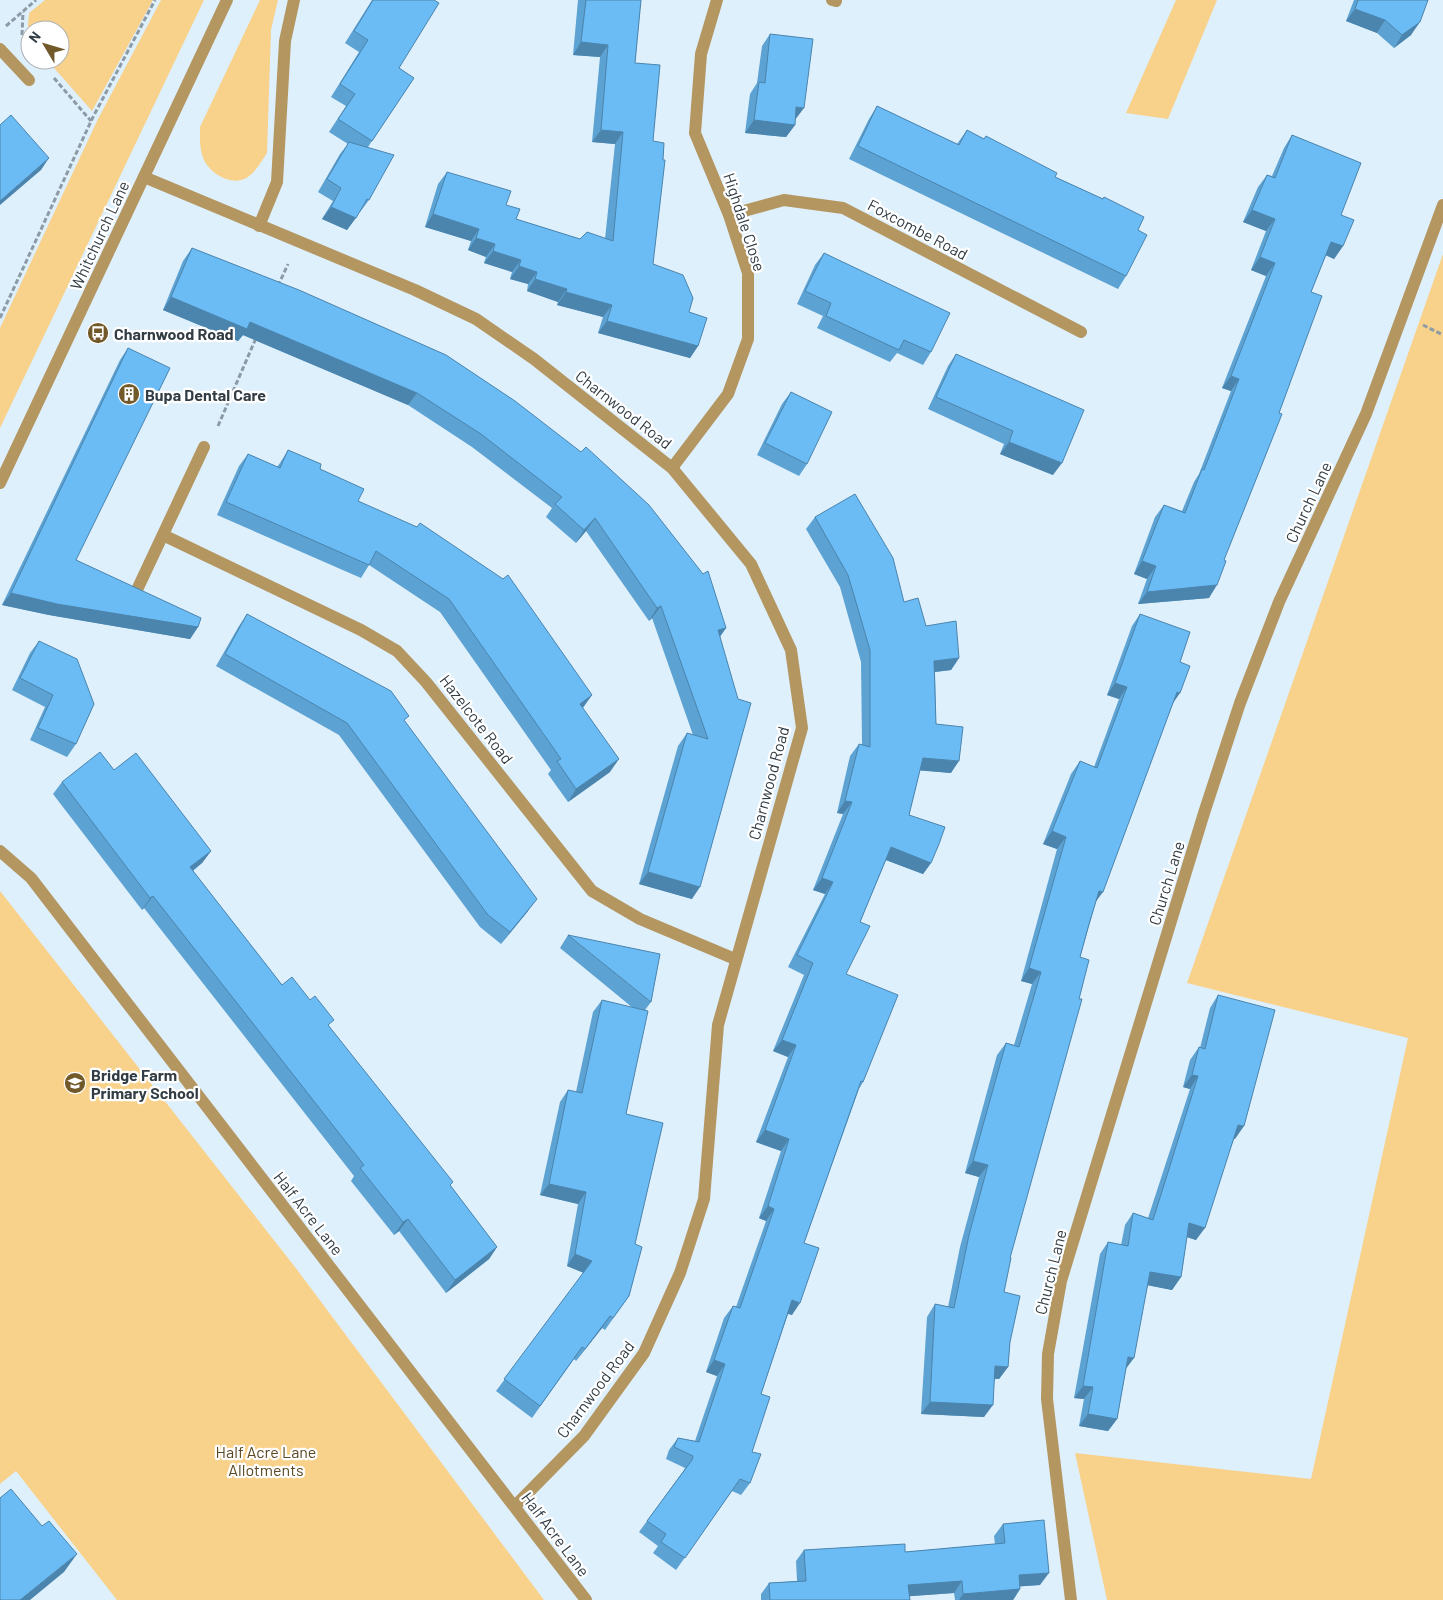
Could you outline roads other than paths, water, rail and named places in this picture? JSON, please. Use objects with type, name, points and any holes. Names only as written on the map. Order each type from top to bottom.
[{"type":"street","name":"Whitchurch Lane","points":[[0,483],[227,0]]},
{"type":"street","points":[[259,226],[277,182],[285,41],[294,0]]},
{"type":"street","name":"Highdale Close","points":[[672,468],[728,394],[748,339],[748,273],[729,216],[695,133],[701,54],[716,0]]},
{"type":"street","points":[[0,49],[29,80]]},
{"type":"street","name":"Charnwood Road","points":[[144,177],[415,290],[476,319],[534,359],[672,468],[751,564],[791,650],[802,728],[718,1025],[704,1199],[680,1274],[644,1353],[584,1436],[515,1506]]},
{"type":"street","name":"Foxcombe Road","points":[[729,216],[784,200],[843,208],[1081,332]]},
{"type":"street","name":"Church Lane","points":[[1071,1600],[1047,1399],[1048,1354],[1061,1281],[1204,813],[1240,703],[1279,602],[1366,414],[1443,204]]},
{"type":"street","points":[[136,592],[204,447]]},
{"type":"street","name":"Hazelcote Road","points":[[163,535],[361,630],[397,651],[426,682],[592,891],[640,919],[735,960]]},
{"type":"street","name":"Half Acre Lane","points":[[0,852],[31,878],[586,1600]]},
{"type":"place","name":"Charnwood Road","points":[[98,333]]},
{"type":"place","name":"Bupa Dental Care","points":[[129,394]]},
{"type":"place","name":"Bridge Farm Primary School","points":[[75,1083]]},
{"type":"park label","name":"Half Acre Lane Allotments","points":[[266,1460]]}]
